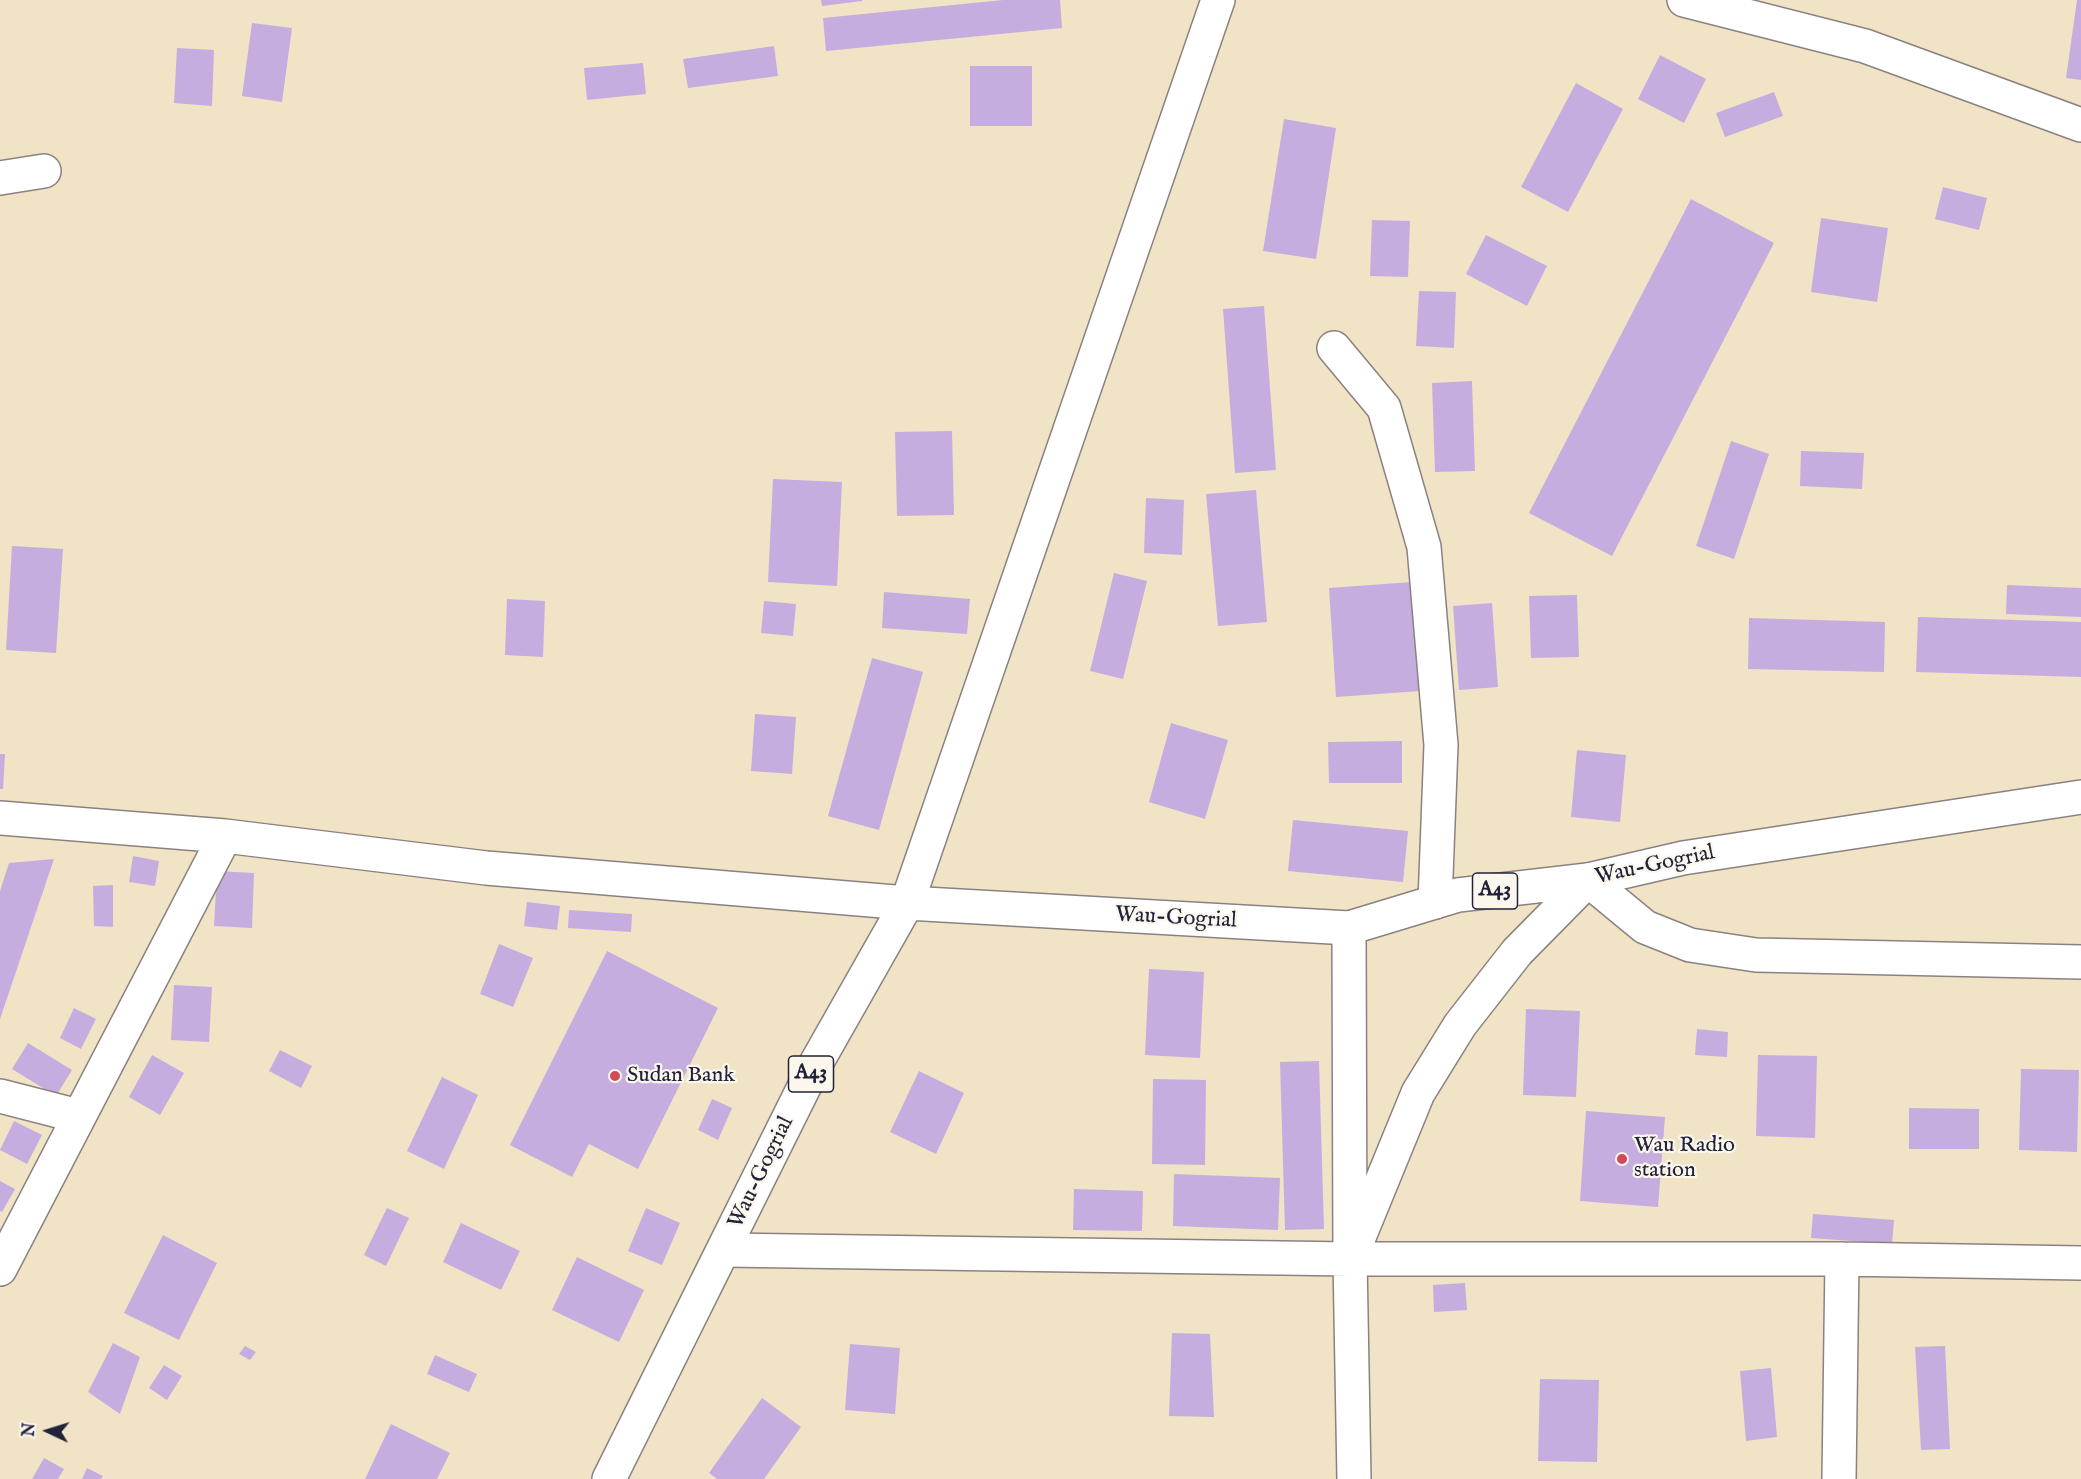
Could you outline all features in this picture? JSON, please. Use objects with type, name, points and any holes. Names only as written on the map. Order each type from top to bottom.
[{"type":"street","points":[[4,827],[225,836],[486,868],[907,903],[1218,0]]},
{"type":"street","points":[[1684,0],[1865,46],[2081,125]]},
{"type":"street","points":[[0,178],[44,171]]},
{"type":"street","points":[[1334,348],[1384,408],[1424,547],[1442,745],[1435,902]]},
{"type":"street","name":"Wau-Gogrial","points":[[609,1479],[814,1067],[907,903],[1349,928],[1458,895],[1588,880],[1683,858],[2081,797]]},
{"type":"street","points":[[0,1269],[225,836]]},
{"type":"street","points":[[1350,1259],[1418,1093],[1460,1025],[1517,952],[1588,880],[1645,927],[1690,945],[1756,955],[2081,962]]},
{"type":"street","points":[[1349,928],[1350,1259],[1354,1479]]},
{"type":"street","points":[[0,1096],[78,1116]]},
{"type":"street","points":[[724,1250],[1350,1259],[1842,1259],[2081,1263]]},
{"type":"street","points":[[1839,1479],[1842,1259]]},
{"type":"building","points":[[821,0],[862,0],[862,1],[822,6]]},
{"type":"building","points":[[1003,0],[1060,0],[1062,28],[826,51],[823,18]]},
{"type":"building","points":[[2077,0],[2081,0],[2081,80],[2066,78]]},
{"type":"building","points":[[252,23],[292,28],[282,102],[242,96]]},
{"type":"building","points":[[774,46],[778,76],[688,88],[683,59]]},
{"type":"building","points":[[177,48],[214,50],[212,106],[174,103]]},
{"type":"building","points":[[1660,55],[1706,79],[1684,123],[1638,99]]},
{"type":"building","points":[[643,63],[646,94],[587,100],[584,68]]},
{"type":"building","points":[[970,66],[1032,66],[1032,126],[970,126]]},
{"type":"building","points":[[1576,83],[1623,109],[1568,212],[1521,187]]},
{"type":"building","points":[[1774,92],[1783,116],[1725,137],[1716,113]]},
{"type":"building","points":[[1284,119],[1336,128],[1316,259],[1263,251]]},
{"type":"building","points":[[1943,187],[1987,198],[1979,230],[1935,219]]},
{"type":"building","points":[[1691,199],[1774,243],[1612,556],[1529,513]]},
{"type":"building","points":[[1821,218],[1888,228],[1877,302],[1811,292]]},
{"type":"building","points":[[1372,220],[1410,221],[1408,277],[1370,276]]},
{"type":"building","points":[[1486,235],[1547,266],[1527,306],[1466,274]]},
{"type":"building","points":[[1419,291],[1456,292],[1454,348],[1416,346]]},
{"type":"building","points":[[1264,306],[1276,470],[1235,473],[1223,309]]},
{"type":"building","points":[[1472,381],[1475,471],[1435,472],[1432,383]]},
{"type":"building","points":[[952,431],[954,515],[897,516],[895,432]]},
{"type":"building","points":[[1731,441],[1769,454],[1734,559],[1696,546]]},
{"type":"building","points":[[1801,451],[1864,453],[1862,489],[1800,486]]},
{"type":"building","points":[[773,479],[842,482],[837,586],[768,582]]},
{"type":"building","points":[[1256,490],[1267,622],[1218,626],[1206,494]]},
{"type":"building","points":[[1146,498],[1184,500],[1182,555],[1144,553]]},
{"type":"building","points":[[12,546],[63,549],[56,653],[6,650]]},
{"type":"building","points":[[1114,573],[1147,581],[1123,679],[1090,671]]},
{"type":"building","points":[[1412,582],[1420,691],[1336,697],[1329,588]]},
{"type":"building","points":[[2007,585],[2081,588],[2081,617],[2006,614]]},
{"type":"building","points":[[884,592],[970,599],[967,634],[882,628]]},
{"type":"building","points":[[1577,595],[1579,657],[1531,658],[1529,596]]},
{"type":"building","points":[[507,599],[545,601],[543,657],[505,655]]},
{"type":"building","points":[[764,601],[796,604],[793,636],[761,633]]},
{"type":"building","points":[[1492,603],[1498,687],[1459,690],[1453,606]]},
{"type":"building","points":[[1918,617],[2081,622],[2081,677],[1916,672]]},
{"type":"building","points":[[1749,618],[1885,622],[1884,672],[1748,669]]},
{"type":"building","points":[[872,658],[923,672],[879,830],[828,816]]},
{"type":"building","points":[[755,714],[796,717],[792,774],[751,771]]},
{"type":"building","points":[[1171,723],[1228,740],[1205,819],[1149,802]]},
{"type":"building","points":[[1402,741],[1402,783],[1329,783],[1328,742]]},
{"type":"building","points":[[1577,750],[1626,755],[1620,822],[1571,817]]},
{"type":"building","points":[[0,754],[5,754],[3,789],[0,789]]},
{"type":"building","points":[[1293,820],[1408,831],[1403,882],[1288,871]]},
{"type":"building","points":[[133,856],[159,861],[155,886],[129,882]]},
{"type":"building","points":[[54,859],[0,1019],[0,891],[9,863]]},
{"type":"building","points":[[217,871],[254,873],[252,928],[214,926]]},
{"type":"building","points":[[113,885],[113,927],[94,926],[93,886]]},
{"type":"building","points":[[527,902],[560,906],[557,930],[524,926]]},
{"type":"building","points":[[569,910],[632,914],[631,932],[568,928]]},
{"type":"building","points":[[499,944],[533,958],[513,1007],[480,994]]},
{"type":"building","name":"Sudan Bank","points":[[607,951],[718,1008],[638,1169],[589,1144],[572,1177],[510,1145]]},
{"type":"building","points":[[1149,969],[1204,972],[1200,1058],[1145,1055]]},
{"type":"building","points":[[174,985],[212,987],[209,1042],[171,1040]]},
{"type":"building","points":[[74,1008],[96,1019],[81,1049],[60,1038]]},
{"type":"building","points":[[1526,1009],[1580,1011],[1576,1097],[1523,1095]]},
{"type":"building","points":[[1697,1029],[1728,1032],[1727,1057],[1695,1055]]},
{"type":"building","points":[[28,1043],[72,1070],[56,1096],[12,1069]]},
{"type":"building","points":[[280,1050],[312,1066],[301,1088],[269,1071]]},
{"type":"building","points":[[152,1055],[184,1073],[160,1115],[129,1097]]},
{"type":"building","points":[[1758,1055],[1817,1056],[1815,1138],[1756,1136]]},
{"type":"building","points":[[1319,1061],[1324,1229],[1285,1230],[1280,1062]]},
{"type":"building","points":[[2021,1069],[2079,1070],[2077,1152],[2019,1150]]},
{"type":"building","points":[[919,1071],[964,1093],[936,1154],[890,1132]]},
{"type":"building","points":[[442,1077],[478,1095],[444,1169],[407,1151]]},
{"type":"building","points":[[1153,1079],[1206,1080],[1205,1165],[1152,1164]]},
{"type":"building","points":[[712,1099],[732,1108],[718,1140],[698,1130]]},
{"type":"building","points":[[1909,1108],[1979,1109],[1979,1149],[1909,1149]]},
{"type":"building","name":"Wau Radio station","points":[[1586,1111],[1665,1117],[1658,1207],[1580,1201]]},
{"type":"building","points":[[14,1121],[42,1135],[27,1164],[0,1150]]},
{"type":"building","points":[[1174,1174],[1280,1178],[1278,1230],[1173,1226]]},
{"type":"building","points":[[0,1181],[15,1189],[2,1212],[0,1211]]},
{"type":"building","points":[[1074,1189],[1143,1191],[1142,1231],[1073,1230]]},
{"type":"building","points":[[387,1208],[409,1218],[386,1266],[364,1255]]},
{"type":"building","points":[[646,1208],[680,1223],[662,1265],[628,1251]]},
{"type":"building","points":[[1813,1214],[1894,1220],[1892,1244],[1811,1238]]},
{"type":"building","points":[[461,1223],[520,1251],[501,1290],[443,1262]]},
{"type":"building","points":[[163,1235],[217,1263],[179,1340],[124,1313]]},
{"type":"building","points":[[577,1257],[644,1290],[619,1342],[552,1310]]},
{"type":"building","points":[[1465,1283],[1467,1310],[1434,1312],[1433,1285]]},
{"type":"building","points":[[1172,1333],[1210,1334],[1214,1417],[1169,1416]]},
{"type":"building","points":[[113,1343],[140,1357],[120,1414],[88,1392]]},
{"type":"building","points":[[850,1344],[900,1348],[895,1414],[845,1410]]},
{"type":"building","points":[[245,1346],[256,1352],[250,1360],[239,1354]]},
{"type":"building","points":[[1945,1346],[1950,1449],[1921,1450],[1915,1347]]},
{"type":"building","points":[[435,1355],[477,1374],[469,1392],[427,1374]]},
{"type":"building","points":[[164,1365],[182,1376],[167,1400],[149,1388]]},
{"type":"building","points":[[1771,1368],[1777,1437],[1746,1441],[1740,1371]]},
{"type":"building","points":[[1540,1379],[1599,1380],[1597,1462],[1538,1461]]},
{"type":"building","points":[[762,1398],[801,1427],[764,1479],[717,1479],[709,1473]]},
{"type":"building","points":[[391,1424],[450,1453],[437,1479],[365,1479]]},
{"type":"building","points":[[44,1458],[64,1469],[58,1479],[32,1479]]},
{"type":"building","points":[[87,1468],[103,1476],[101,1479],[82,1479]]},
{"type":"place","name":"Sudan Bank","points":[[615,1076]]},
{"type":"place","name":"Wau Radio station","points":[[1622,1159]]}]
